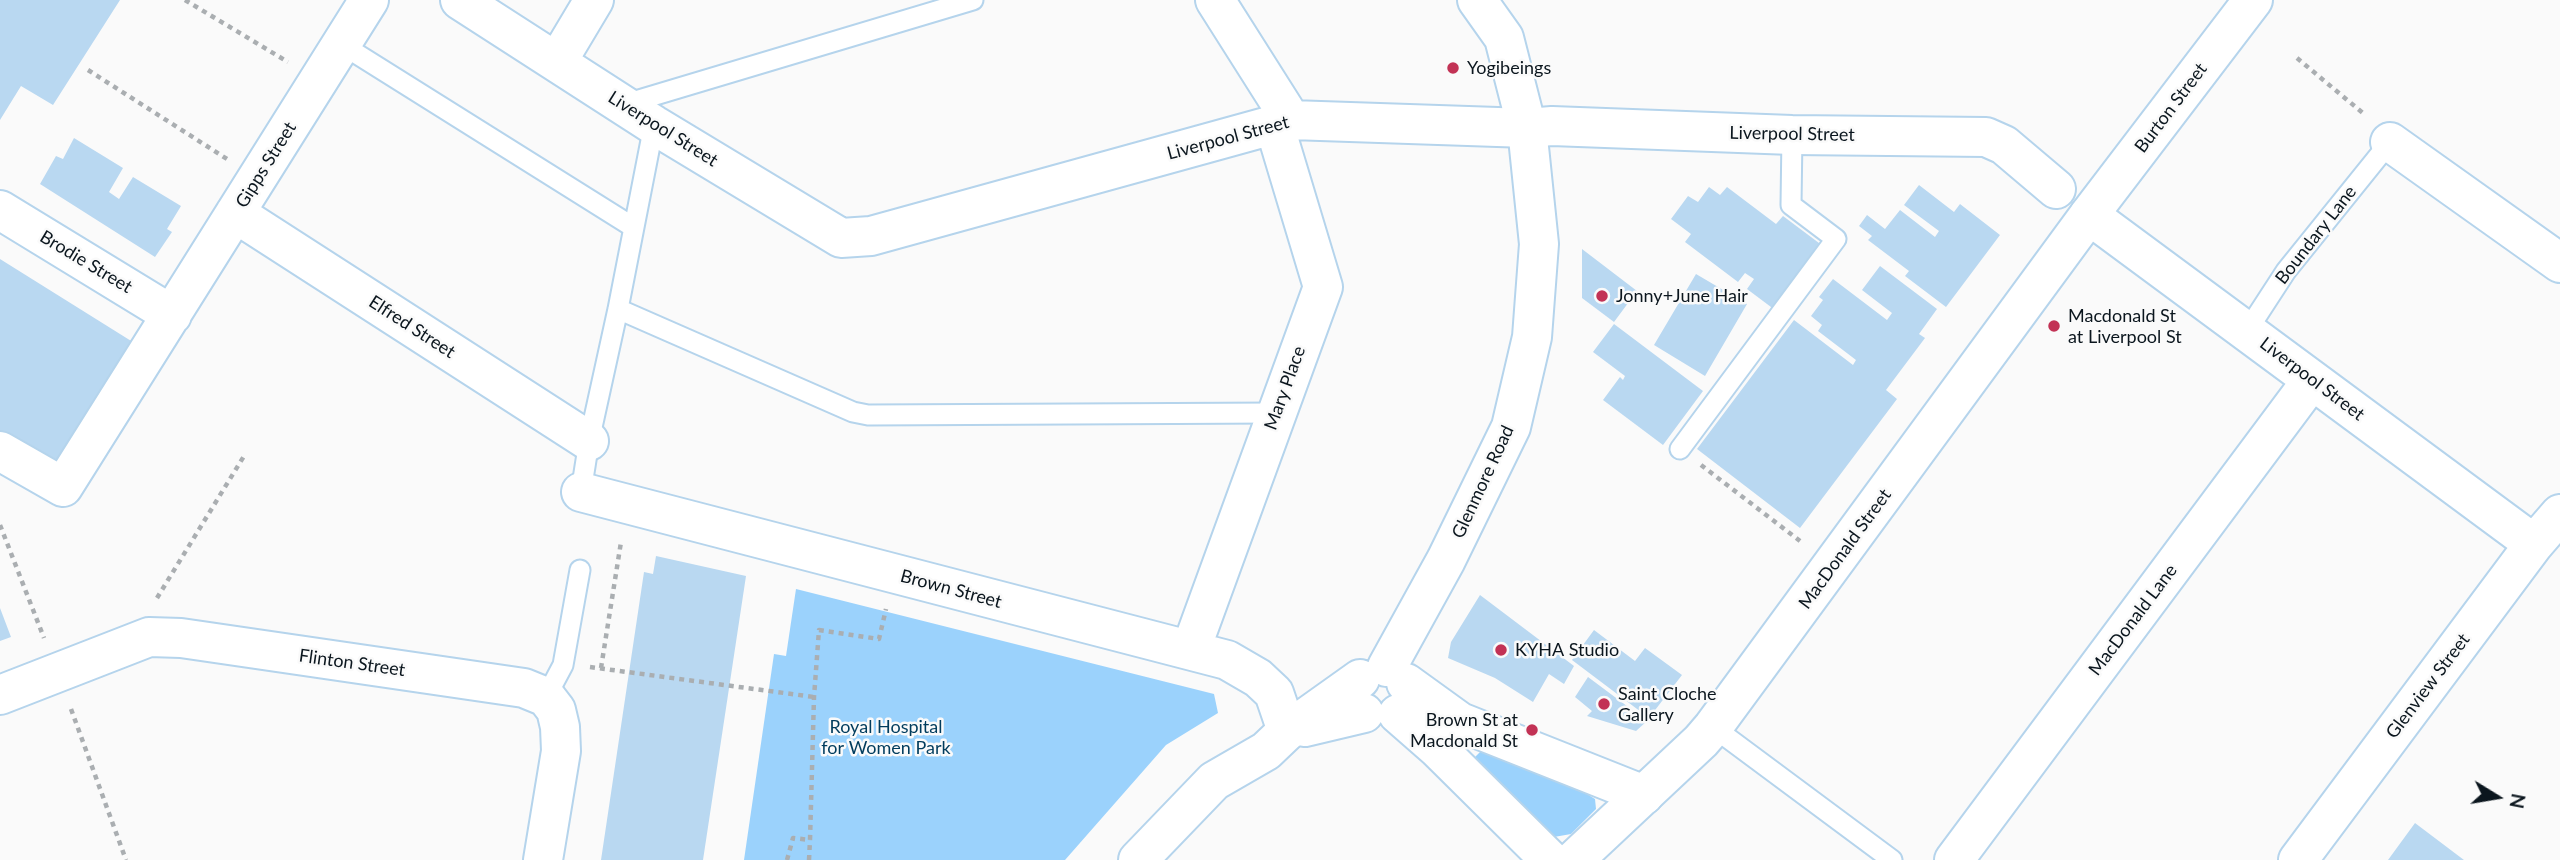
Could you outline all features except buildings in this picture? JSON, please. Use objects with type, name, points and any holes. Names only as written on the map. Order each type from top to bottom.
[{"type":"street","name":"Gipps Street","points":[[0,451],[63,487],[369,0]]},
{"type":"street","name":"Liverpool Street","points":[[460,0],[654,125],[841,238],[871,236],[1282,122],[1527,128],[1552,126],[1792,135],[1986,137],[2004,145],[2056,189]]},
{"type":"street","points":[[557,62],[594,0]]},
{"type":"street","name":"Mary Place","points":[[1191,649],[1323,287],[1282,122],[1215,0]]},
{"type":"street","name":"Glenmore Road","points":[[1383,691],[1511,427],[1532,337],[1539,244],[1527,128],[1504,38],[1477,0]]},
{"type":"street","name":"Burton Street","points":[[2089,215],[2253,0]]},
{"type":"street","points":[[2389,142],[2560,263]]},
{"type":"street","name":"Brodie Street","points":[[0,210],[167,322]]},
{"type":"street","name":"Elfred Street","points":[[235,213],[589,442]]},
{"type":"street","name":"Liverpool Street","points":[[2089,215],[2535,544]]},
{"type":"street","name":"MacDonald Street","points":[[1574,860],[1713,727],[2089,215]]},
{"type":"street","name":"MacDonald Lane","points":[[1954,860],[2312,380]]},
{"type":"street","name":"Brown Street","points":[[581,492],[1227,660],[1258,678],[1274,693],[1287,731]]},
{"type":"street","name":"Glenview Street","points":[[2298,860],[2560,514]]},
{"type":"street","name":"Flinton Street","points":[[0,695],[149,637],[181,638],[524,688],[546,697]]},
{"type":"street","points":[[1383,691],[1550,860]]},
{"type":"street","points":[[1138,860],[1214,781],[1266,751],[1287,731],[1383,691],[1644,795]]},
{"type":"street","points":[[543,860],[561,751],[556,710],[546,697]]},
{"type":"lane","points":[[622,105],[973,0]]},
{"type":"lane","points":[[341,44],[633,227]]},
{"type":"lane","points":[[581,492],[654,125]]},
{"type":"lane","points":[[1680,449],[1836,239],[1791,205],[1792,135]]},
{"type":"lane","name":"Boundary Lane","points":[[2247,331],[2286,271],[2389,142]]},
{"type":"lane","points":[[618,309],[853,412],[869,415],[1275,414]]},
{"type":"lane","points":[[546,697],[563,665],[580,570]]},
{"type":"lane","points":[[1713,727],[1892,860]]},
{"type":"path","points":[[185,0],[318,80]]},
{"type":"path","points":[[2297,58],[2387,132],[2389,142]]},
{"type":"path","points":[[88,70],[257,178]]},
{"type":"path","points":[[1680,449],[1800,541]]},
{"type":"path","points":[[149,637],[157,598],[244,456]]},
{"type":"path","points":[[618,562],[601,668],[814,698]]},
{"type":"path","points":[[809,860],[819,630],[878,639]]},
{"type":"path","points":[[788,860],[793,838],[810,840]]},
{"type":"green space","name":"Royal Hospital for Women Park","points":[[796,589],[1214,694],[1218,713],[1166,745],[1065,860],[744,860],[774,654],[786,656]]},
{"type":"green space","points":[[1484,748],[1587,794],[1595,799],[1596,809],[1571,834],[1554,837],[1473,759]]},
{"type":"place","name":"Yogibeings","points":[[1453,68]]},
{"type":"place","name":"Jonny+June Hair","points":[[1602,296]]},
{"type":"place","name":"Macdonald St at Liverpool St","points":[[2054,326]]},
{"type":"place","name":"KYHA Studio","points":[[1501,650]]},
{"type":"place","name":"Saint Cloche Gallery","points":[[1604,704]]},
{"type":"place","name":"Brown St at Macdonald St","points":[[1532,730]]}]
